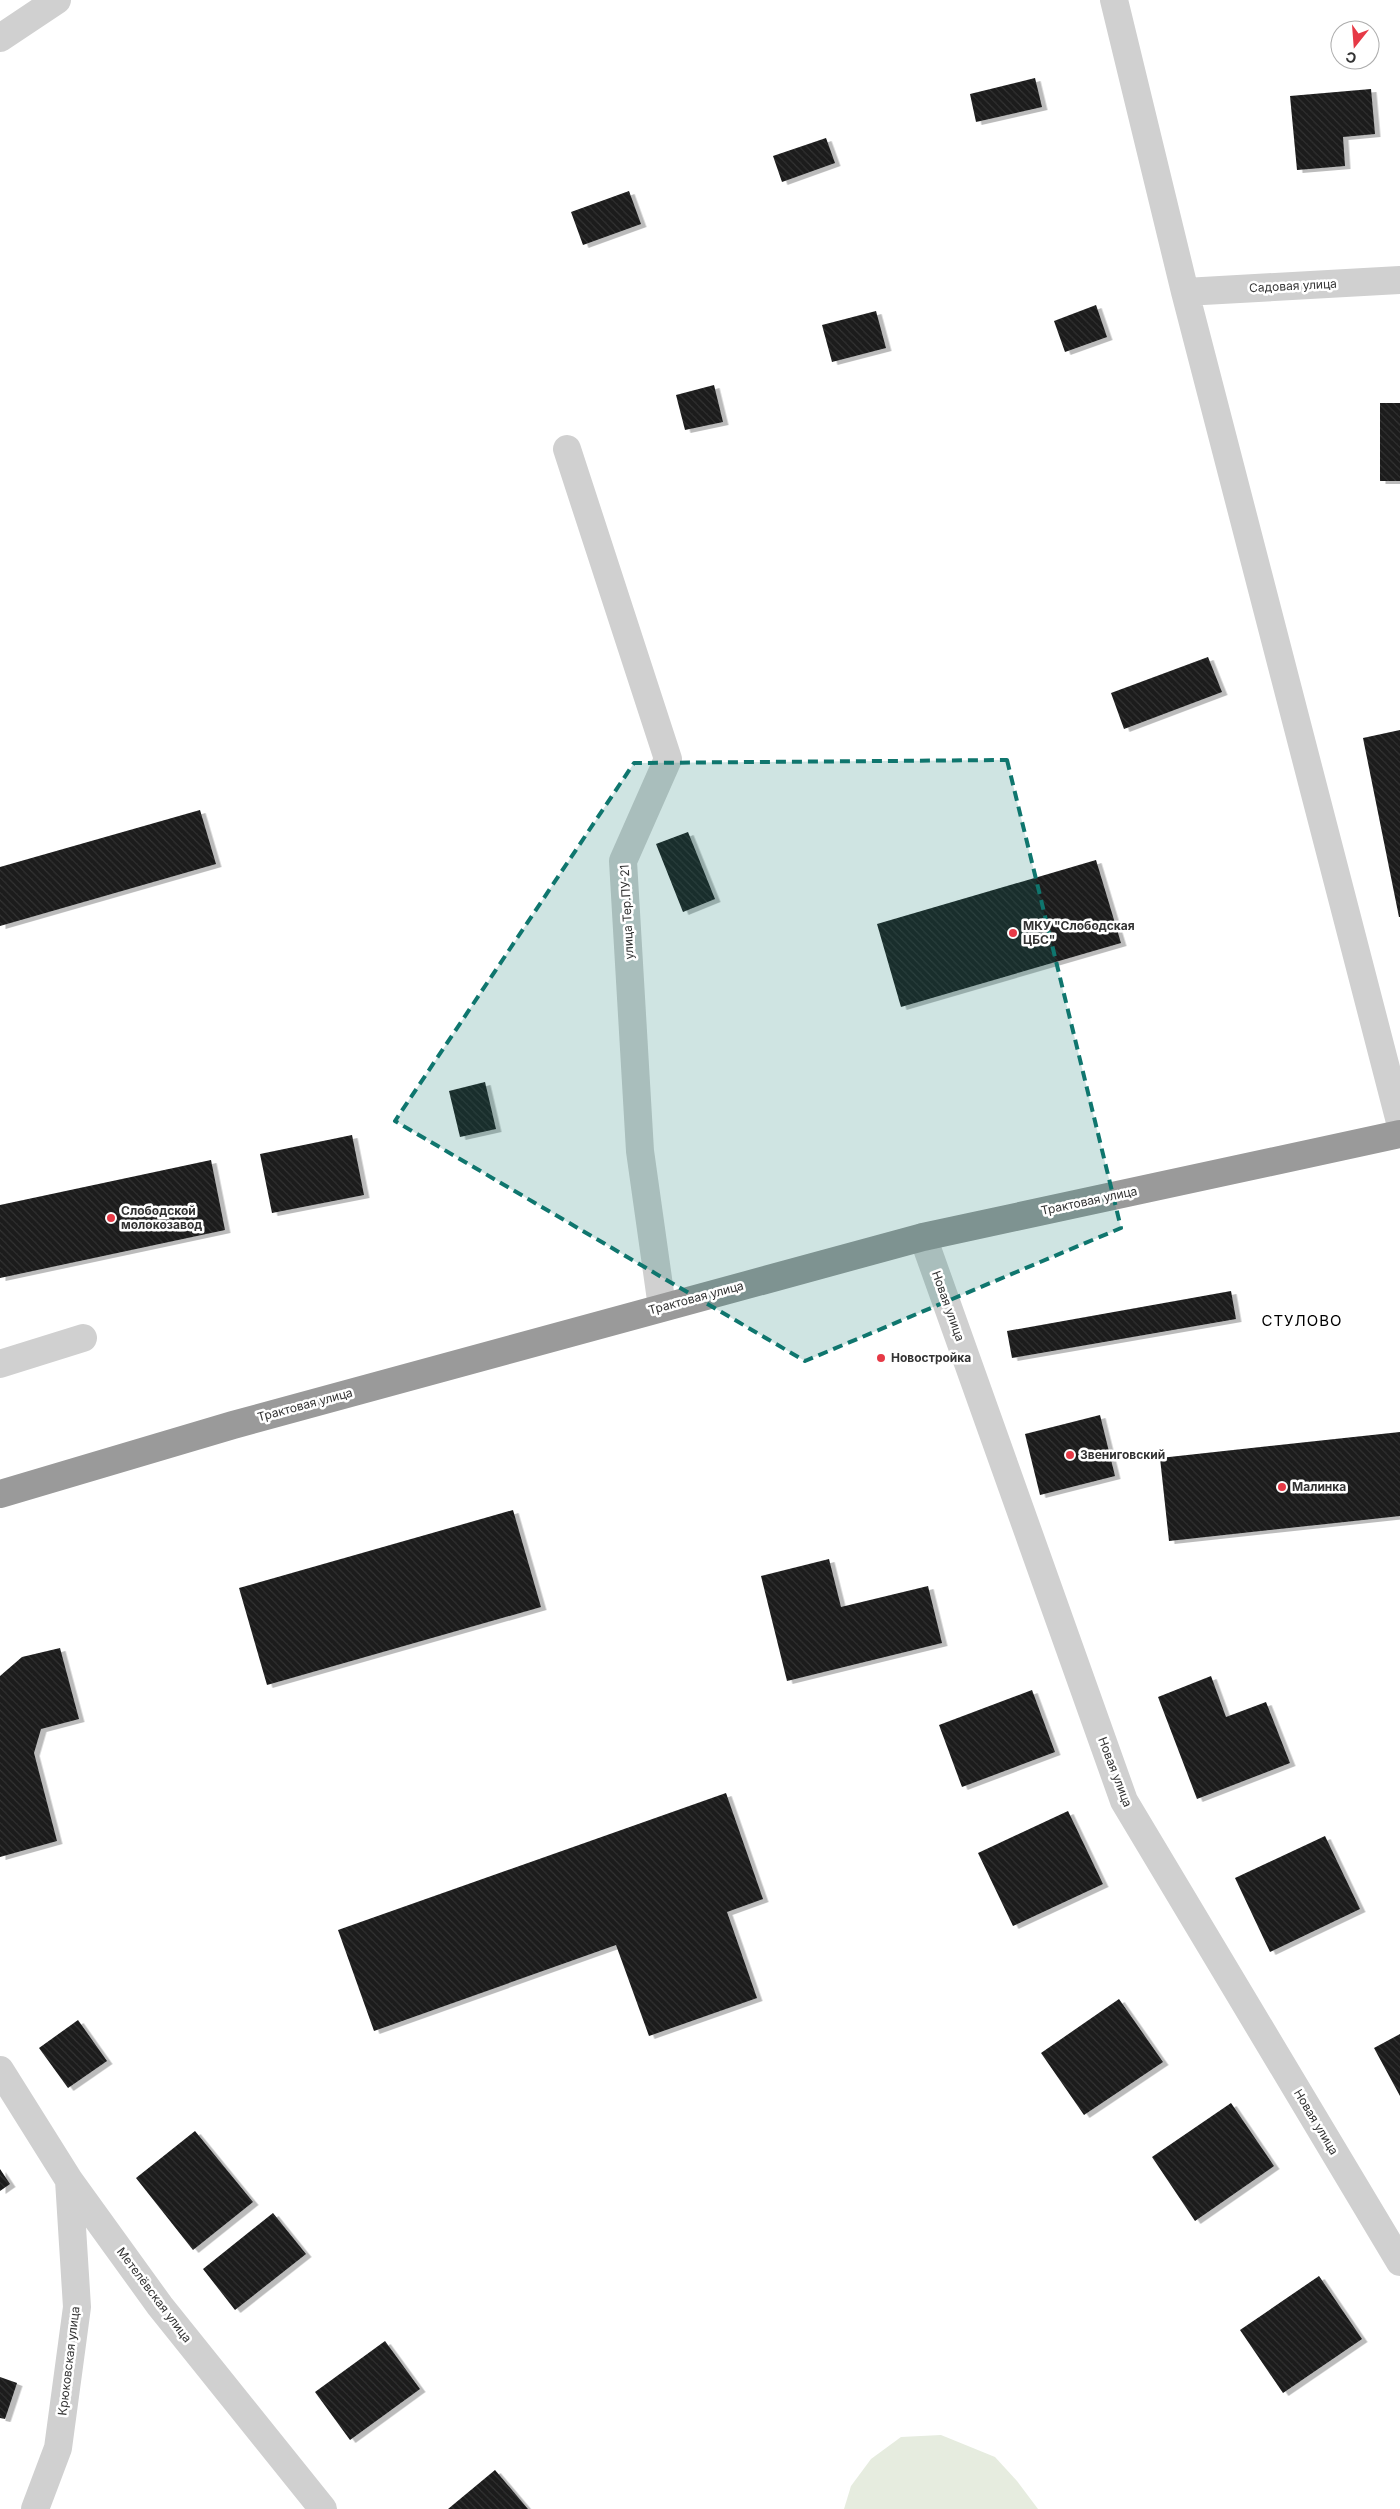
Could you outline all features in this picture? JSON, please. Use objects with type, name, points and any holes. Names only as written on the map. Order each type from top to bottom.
[{"type":"highway","name":"Трактовая улица","points":[[0,1494],[233,1425],[923,1237],[1400,1134]]},
{"type":"street","points":[[0,38],[58,0]]},
{"type":"street","points":[[1114,0],[1185,292],[1400,1122]]},
{"type":"street","name":"Садовая улица","points":[[1185,292],[1400,280]]},
{"type":"street","name":"улица Тер.ПУ-21","points":[[567,449],[668,760],[623,861],[640,1152],[662,1307]]},
{"type":"street","name":"Новая улица","points":[[923,1237],[1124,1801],[1400,2262]]},
{"type":"street","points":[[0,1364],[83,1338]]},
{"type":"street","name":"Метелёвская улица","points":[[0,2070],[69,2180],[160,2306],[324,2509]]},
{"type":"street","name":"Крюковская улица","points":[[35,2509],[58,2448],[77,2307],[69,2180]]},
{"type":"highlighted area","points":[[1007,760],[1121,1228],[805,1361],[395,1121],[634,763]]},
{"type":"shaded area","points":[[941,2435],[995,2457],[1017,2481],[1038,2509],[844,2509],[851,2486],[871,2459],[901,2437]]},
{"type":"building","points":[[1035,78],[1042,107],[976,122],[970,94]]},
{"type":"building","points":[[1371,89],[1375,134],[1343,137],[1345,166],[1297,170],[1290,96]]},
{"type":"building","points":[[826,138],[835,163],[782,182],[773,156]]},
{"type":"building","points":[[629,191],[641,224],[583,245],[571,212]]},
{"type":"building","points":[[1096,305],[1107,337],[1065,352],[1054,321]]},
{"type":"building","points":[[876,311],[886,348],[832,362],[822,325]]},
{"type":"building","points":[[714,385],[723,422],[685,430],[676,395]]},
{"type":"building","points":[[1380,403],[1400,403],[1400,481],[1380,481]]},
{"type":"building","points":[[1208,657],[1222,692],[1124,729],[1111,693]]},
{"type":"building","points":[[1400,730],[1400,917],[1399,917],[1363,738]]},
{"type":"building","points":[[200,810],[216,864],[0,926],[0,867]]},
{"type":"building","points":[[688,832],[715,899],[683,912],[656,844]]},
{"type":"building","points":[[1096,860],[1121,943],[901,1007],[877,924]]},
{"type":"building","points":[[485,1082],[496,1129],[460,1137],[449,1091]]},
{"type":"building","points":[[352,1135],[364,1195],[272,1213],[260,1154]]},
{"type":"building","name":"Слободской молокозавод","points":[[211,1160],[225,1230],[0,1278],[0,1205]]},
{"type":"building","points":[[1231,1291],[1236,1319],[1012,1358],[1007,1331]]},
{"type":"building","name":"Звениговский","points":[[1100,1415],[1115,1476],[1040,1495],[1025,1434]]},
{"type":"building","name":"Малинка","points":[[1400,1432],[1400,1516],[1169,1541],[1160,1458]]},
{"type":"building","points":[[513,1510],[541,1607],[267,1685],[239,1588]]},
{"type":"building","points":[[829,1559],[841,1607],[928,1586],[942,1643],[787,1681],[761,1576]]},
{"type":"building","points":[[60,1648],[79,1719],[41,1729],[34,1753],[57,1841],[0,1857],[0,1676],[22,1657]]},
{"type":"building","points":[[1211,1676],[1226,1717],[1266,1702],[1290,1763],[1197,1799],[1158,1697]]},
{"type":"building","points":[[1032,1690],[1055,1752],[962,1787],[939,1725]]},
{"type":"building","points":[[726,1793],[763,1899],[727,1912],[757,1998],[649,2036],[616,1945],[374,2031],[338,1930]]},
{"type":"building","points":[[1068,1811],[1103,1884],[1013,1926],[978,1853]]},
{"type":"building","points":[[1325,1836],[1360,1909],[1270,1952],[1235,1878]]},
{"type":"building","points":[[1119,1999],[1163,2062],[1084,2115],[1041,2053]]},
{"type":"building","points":[[78,2020],[107,2061],[68,2088],[39,2048]]},
{"type":"building","points":[[1400,2034],[1400,2096],[1374,2048]]},
{"type":"building","points":[[1231,2103],[1274,2166],[1195,2221],[1152,2157]]},
{"type":"building","points":[[195,2131],[253,2202],[193,2250],[136,2178]]},
{"type":"building","points":[[0,2169],[10,2184],[0,2191]]},
{"type":"building","points":[[273,2213],[306,2254],[235,2310],[203,2269]]},
{"type":"building","points":[[1319,2276],[1362,2339],[1283,2393],[1240,2330]]},
{"type":"building","points":[[385,2341],[420,2389],[350,2440],[315,2392]]},
{"type":"building","points":[[0,2377],[17,2383],[5,2419],[0,2418]]},
{"type":"building","points":[[495,2470],[528,2509],[448,2509]]},
{"type":"place","name":"МКУ \"Слободская ЦБС\"","points":[[1013,933]]},
{"type":"place","name":"Слободской молокозавод","points":[[111,1218]]},
{"type":"place","name":"Новостройка","points":[[881,1358]]},
{"type":"place","name":"Звениговский","points":[[1070,1455]]},
{"type":"place","name":"Малинка","points":[[1282,1487]]},
{"type":"district","name":"СТУЛОВО","points":[[1302,1321]]}]
